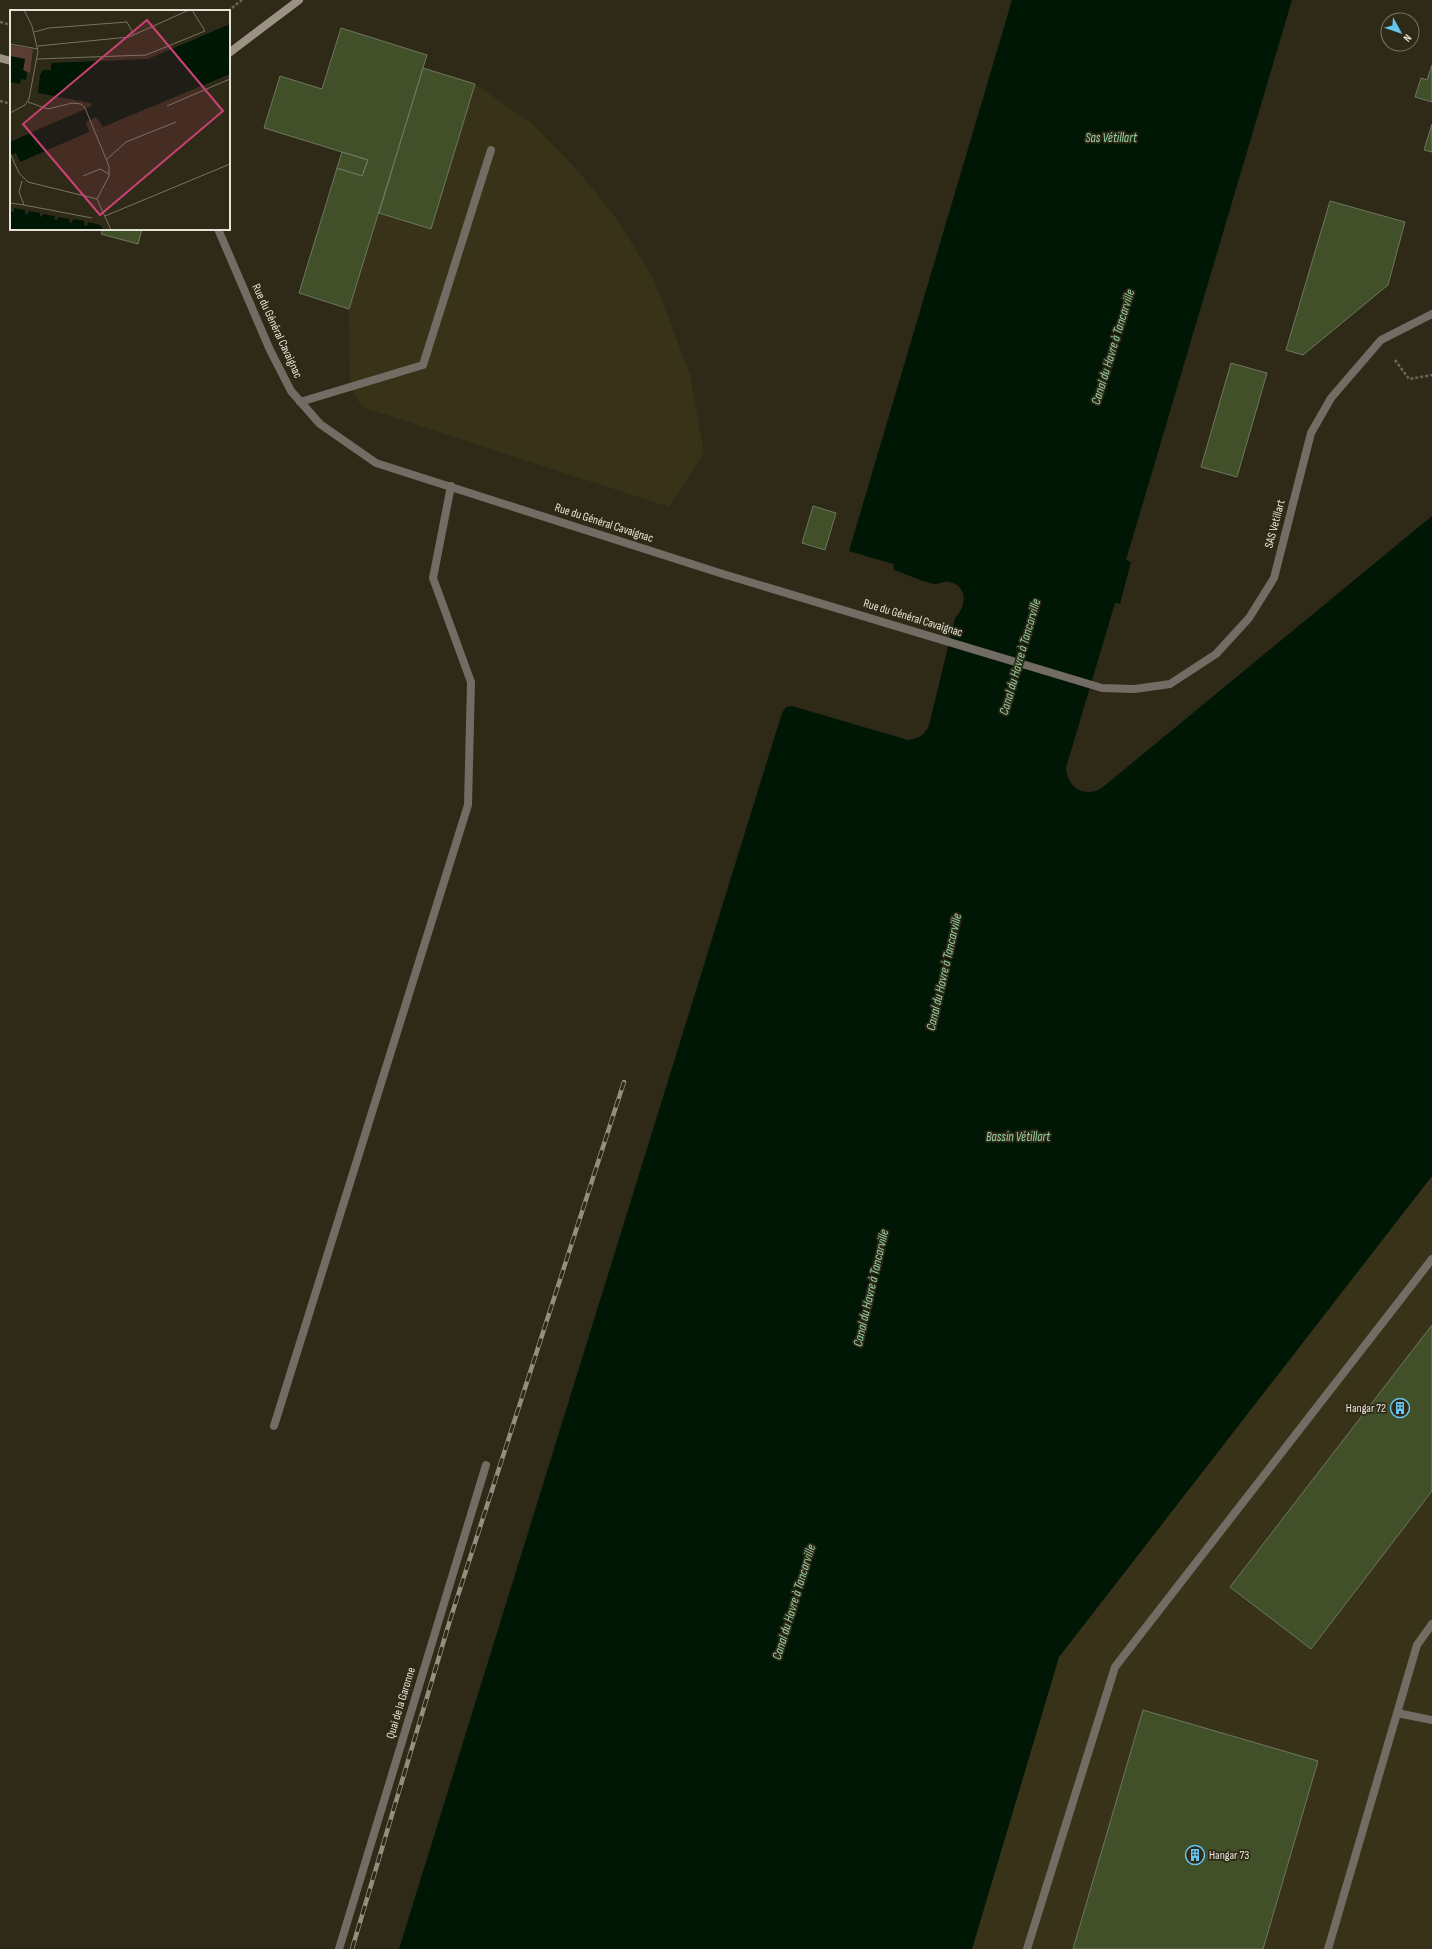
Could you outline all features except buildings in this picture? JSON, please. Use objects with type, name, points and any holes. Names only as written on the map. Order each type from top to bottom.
[{"type":"street","points":[[230,52],[299,0]]},
{"type":"street","points":[[0,58],[10,61]]},
{"type":"street","points":[[300,402],[424,365],[491,150]]},
{"type":"street","name":"Rue du Général Cavaignac","points":[[218,230],[270,350],[291,391],[320,424],[376,463],[723,574],[1102,688]]},
{"type":"street","name":"SAS Vetillart","points":[[1102,688],[1135,689],[1170,684],[1216,654],[1249,618],[1274,578],[1311,433],[1331,398],[1381,340],[1432,314]]},
{"type":"street","points":[[274,1426],[468,806],[472,682],[433,578],[451,486]]},
{"type":"street","points":[[1027,1949],[1115,1667],[1432,1259]]},
{"type":"street","name":"Quai de la Garonne","points":[[340,1949],[486,1464]]},
{"type":"street","points":[[1328,1949],[1417,1645],[1432,1624]]},
{"type":"street","points":[[1397,1713],[1432,1720]]},
{"type":"path","points":[[229,10],[242,0]]},
{"type":"path","points":[[0,22],[10,25]]},
{"type":"path","points":[[0,101],[10,104]]},
{"type":"path","points":[[1381,340],[1409,379],[1432,375]]},
{"type":"shaded area","points":[[341,28],[427,55],[423,68],[475,84],[531,123],[578,171],[617,219],[654,280],[690,375],[704,453],[669,507],[362,407],[350,387],[349,309],[299,293],[342,152],[264,128],[280,76],[322,89]]},
{"type":"shaded area","points":[[1432,1176],[1432,1949],[972,1949],[1059,1657]]},
{"type":"water","name":"Bassin Vétillart","points":[[1012,0],[1292,0],[1126,560],[1131,562],[1120,604],[1115,603],[1066,768],[1070,781],[1078,790],[1090,792],[1103,787],[1432,516],[1432,1176],[1059,1657],[972,1949],[399,1949],[782,713],[786,707],[792,706],[908,740],[921,736],[929,725],[955,618],[962,608],[964,598],[963,593],[960,588],[950,582],[946,581],[935,584],[926,582],[894,570],[893,564],[849,551]]},
{"type":"railway","points":[[352,1949],[450,1620],[624,1082]]},
{"type":"place","name":"Hangar 72","points":[[1400,1408]]},
{"type":"place","name":"Hangar 73","points":[[1195,1855]]},
{"type":"water label","name":"Sas Vétillart","points":[[1111,138]]},
{"type":"water label","name":"Canal du Havre à Tancarville","points":[[1113,347]]},
{"type":"water label","name":"Canal du Havre à Tancarville","points":[[1020,657]]},
{"type":"water label","name":"Canal du Havre à Tancarville","points":[[944,972]]},
{"type":"water label","name":"Canal du Havre à Tancarville","points":[[871,1288]]},
{"type":"water label","name":"Canal du Havre à Tancarville","points":[[794,1602]]}]
